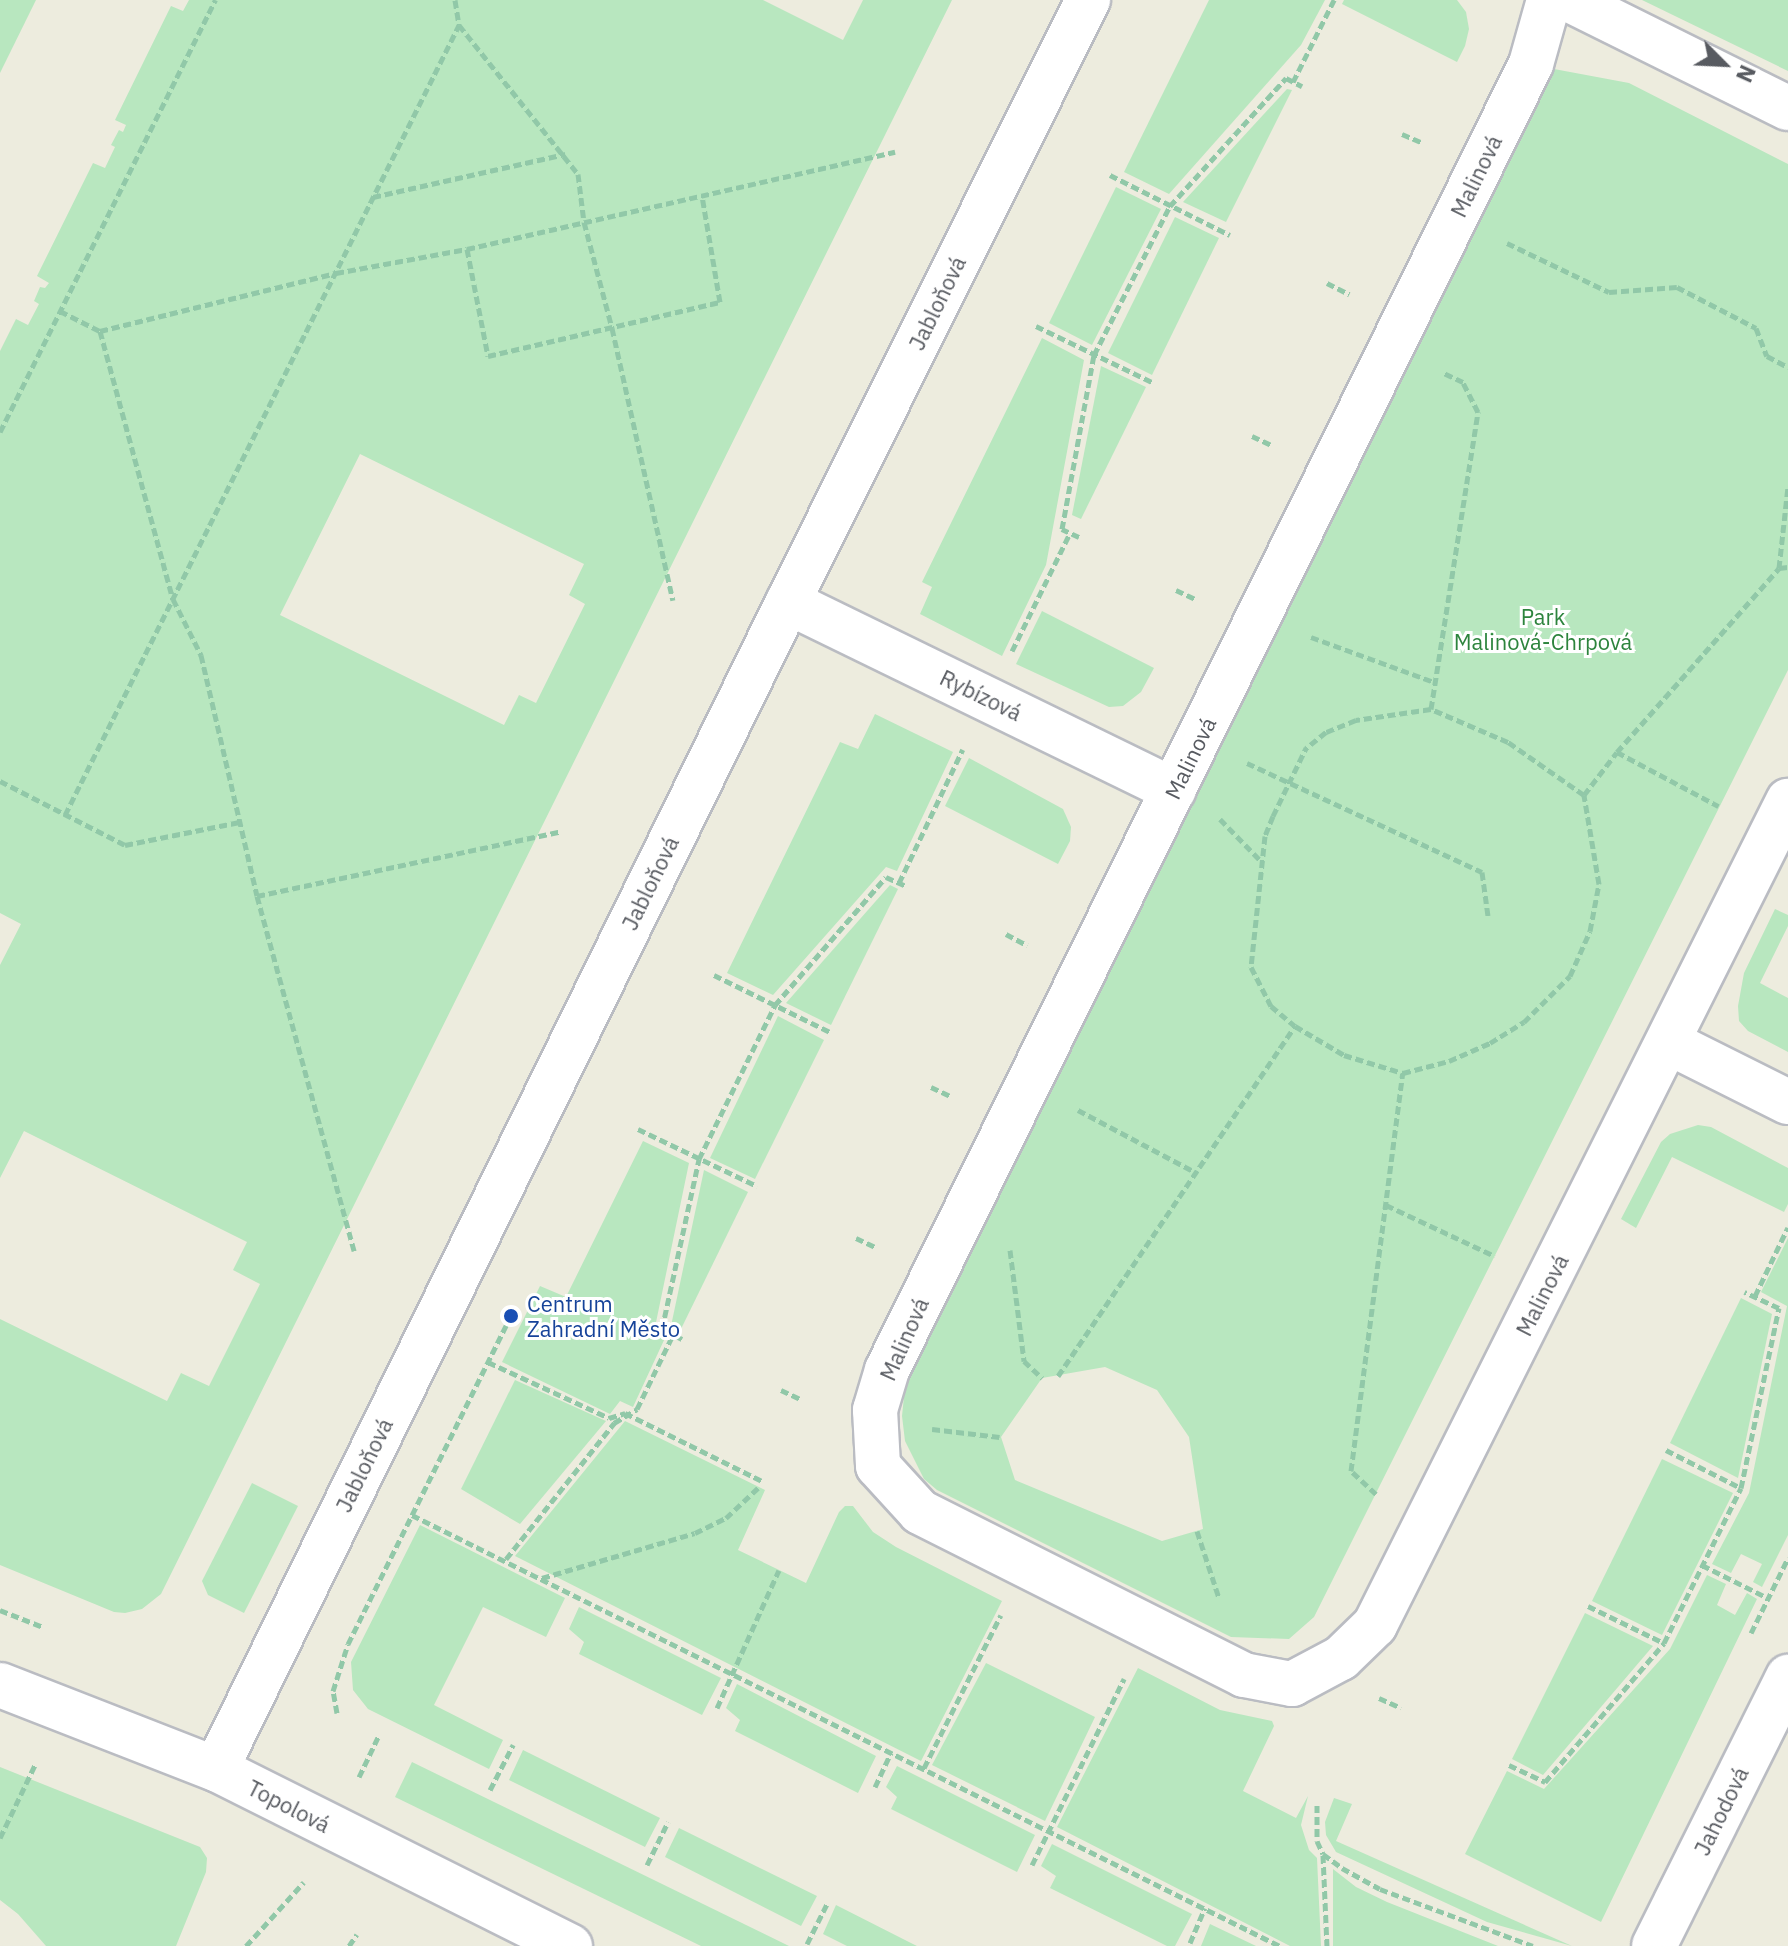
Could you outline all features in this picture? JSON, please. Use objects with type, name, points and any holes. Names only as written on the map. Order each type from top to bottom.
[{"type":"street","name":"Jabloňová","points":[[216,1769],[788,602],[1088,0]]},
{"type":"street","name":"Malinová","points":[[1549,0],[1531,64],[887,1370],[875,1410],[878,1466],[920,1512],[1244,1675],[1292,1684],[1341,1658],[1375,1625],[1788,801]]},
{"type":"street","points":[[1570,0],[1788,108]]},
{"type":"street","name":"Rybízová","points":[[788,602],[1174,790]]},
{"type":"street","points":[[1668,1042],[1788,1102]]},
{"type":"street","name":"Jahodová","points":[[1654,1946],[1788,1677]]},
{"type":"street","name":"Topolová","points":[[0,1685],[216,1769],[570,1946]]},
{"type":"path","points":[[0,432],[215,0]]},
{"type":"path","points":[[455,0],[459,25],[578,174],[584,222],[612,328],[673,600]]},
{"type":"path","points":[[1293,82],[1334,0]]},
{"type":"path","points":[[65,815],[459,25]]},
{"type":"path","points":[[1079,537],[1062,529],[1094,355],[1170,206],[1286,78],[1302,86]]},
{"type":"path","points":[[1402,134],[1423,143]]},
{"type":"path","points":[[60,311],[100,331],[336,273],[467,249],[895,152]]},
{"type":"path","points":[[373,197],[565,154]]},
{"type":"path","points":[[1110,175],[1230,235]]},
{"type":"path","points":[[467,249],[488,356],[720,302],[702,196]]},
{"type":"path","points":[[1507,243],[1609,292],[1677,287],[1756,328],[1767,356],[1788,367]]},
{"type":"path","points":[[1327,283],[1349,294]]},
{"type":"path","points":[[1036,326],[1154,383]]},
{"type":"path","points":[[100,331],[173,599],[201,655],[257,896],[354,1251]]},
{"type":"path","points":[[1431,709],[1478,412],[1463,382],[1432,366]]},
{"type":"path","points":[[1252,436],[1273,446]]},
{"type":"path","points":[[1584,795],[1617,752],[1779,568],[1788,486]]},
{"type":"path","points":[[1010,655],[1070,533]]},
{"type":"path","points":[[1779,568],[1788,567]]},
{"type":"path","points":[[1176,590],[1197,600]]},
{"type":"path","points":[[1311,637],[1434,682]]},
{"type":"path","points":[[1431,709],[1508,742],[1584,795],[1599,884],[1590,931],[1570,976],[1524,1022],[1490,1043],[1449,1061],[1403,1073],[1344,1055],[1295,1026],[1271,1006],[1251,967],[1265,836],[1306,748],[1326,732],[1356,720],[1431,709]]},
{"type":"path","points":[[682,1339],[662,1329],[699,1159],[775,1005],[886,877],[902,884],[965,745]]},
{"type":"path","points":[[1617,752],[1718,806]]},
{"type":"path","points":[[1237,759],[1482,872],[1488,916]]},
{"type":"path","points":[[0,781],[125,845],[240,822]]},
{"type":"path","points":[[1219,819],[1262,862]]},
{"type":"path","points":[[257,896],[559,832]]},
{"type":"path","points":[[1006,934],[1027,945]]},
{"type":"path","points":[[714,975],[832,1033]]},
{"type":"path","points":[[1058,1376],[1295,1026]]},
{"type":"path","points":[[1376,1494],[1351,1471],[1403,1073]]},
{"type":"path","points":[[931,1087],[952,1097]]},
{"type":"path","points":[[1067,1104],[1197,1173]]},
{"type":"path","points":[[638,1129],[757,1186]]},
{"type":"path","points":[[1386,1205],[1495,1256]]},
{"type":"path","points":[[1755,1296],[1788,1227]]},
{"type":"path","points":[[856,1238],[877,1248]]},
{"type":"path","points":[[1010,1249],[1024,1361],[1042,1378]]},
{"type":"path","points":[[1509,1765],[1545,1782],[1664,1643],[1741,1488],[1779,1308],[1745,1292]]},
{"type":"path","points":[[337,1713],[333,1691],[337,1670],[511,1316]]},
{"type":"path","points":[[488,1362],[609,1418],[637,1409],[673,1335]]},
{"type":"path","points":[[781,1390],[802,1400]]},
{"type":"path","points":[[541,1578],[695,1533],[726,1518],[760,1484],[625,1413]]},
{"type":"path","points":[[506,1559],[625,1413]]},
{"type":"path","points":[[929,1429],[1000,1437]]},
{"type":"path","points":[[1666,1450],[1741,1488]]},
{"type":"path","points":[[412,1515],[1280,1946]]},
{"type":"path","points":[[1197,1531],[1221,1607]]},
{"type":"path","points":[[1702,1565],[1768,1598]]},
{"type":"path","points":[[924,1768],[1025,1567]]},
{"type":"path","points":[[717,1708],[779,1570]]},
{"type":"path","points":[[1588,1606],[1664,1643]]},
{"type":"path","points":[[0,1610],[43,1627]]},
{"type":"path","points":[[1032,1865],[1149,1628]]},
{"type":"path","points":[[1371,1694],[1401,1708]]},
{"type":"path","points":[[358,1779],[379,1735]]},
{"type":"path","points":[[490,1790],[513,1745]]},
{"type":"path","points":[[875,1787],[891,1752]]},
{"type":"path","points":[[0,1838],[35,1765]]},
{"type":"path","points":[[1317,1805],[1315,1831],[1323,1854],[1327,1946]]},
{"type":"path","points":[[647,1865],[668,1822]]},
{"type":"path","points":[[1323,1854],[1380,1889],[1533,1946]]},
{"type":"path","points":[[246,1946],[304,1882]]},
{"type":"path","points":[[807,1944],[828,1902]]},
{"type":"path","points":[[1190,1943],[1205,1908]]},
{"type":"path","points":[[349,1946],[357,1934]]},
{"type":"green space","points":[[0,0],[36,0],[0,73]]},
{"type":"green space","points":[[189,0],[763,0],[843,40],[863,0],[952,0],[161,1594],[142,1609],[125,1613],[114,1612],[0,1565],[0,1319],[167,1401],[181,1373],[209,1386],[260,1284],[233,1270],[247,1242],[24,1131],[0,1178],[0,965],[21,924],[0,913],[0,351],[16,319],[28,325],[39,304],[34,301],[40,287],[45,288],[49,283],[37,276],[93,163],[105,168],[115,147],[111,145],[119,130],[123,132],[126,125],[115,120],[171,6],[183,11]],"holes":[[[360,454],[584,564],[569,595],[585,604],[536,703],[519,695],[504,725],[280,615]]]},
{"type":"green space","points":[[1209,0],[1325,0],[1301,45],[1169,194],[1124,172]]},
{"type":"green space","points":[[1344,0],[1457,0],[1466,12],[1469,29],[1465,46],[1457,62],[1342,4]]},
{"type":"green space","points":[[1642,0],[1788,0],[1788,71]]},
{"type":"green space","name":"Park Malinová-Chrpová","points":[[1554,69],[1629,83],[1788,164],[1788,670],[1314,1617],[1289,1639],[1231,1637],[937,1490],[924,1479],[905,1441],[902,1416],[906,1378]],"holes":[[[1105,1367],[1157,1390],[1189,1437],[1203,1529],[1162,1541],[1015,1480],[1001,1437],[1042,1378]]]},
{"type":"green space","points":[[1287,89],[1292,90],[1226,222],[1183,202]]},
{"type":"green space","points":[[1116,187],[1161,209],[1092,345],[1049,323]]},
{"type":"green space","points":[[1175,217],[1219,238],[1152,375],[1108,353]]},
{"type":"green space","points":[[1042,338],[1084,360],[1046,565],[1002,656],[920,614],[932,587],[922,582]]},
{"type":"green space","points":[[1101,366],[1146,387],[1081,519],[1072,515]]},
{"type":"green space","points":[[1042,611],[1154,668],[1141,692],[1123,706],[1109,707],[1016,664]]},
{"type":"green space","points":[[875,714],[953,752],[897,871],[886,867],[773,995],[727,973],[840,742],[858,749]]},
{"type":"green space","points":[[969,758],[1063,809],[1071,827],[1070,841],[1058,864],[945,806]]},
{"type":"green space","points":[[890,885],[898,889],[831,1025],[786,1003]]},
{"type":"green space","points":[[1775,909],[1788,915],[1788,926],[1760,983],[1788,998],[1788,1052],[1748,1031],[1739,1021],[1738,1006],[1744,973]]},
{"type":"green space","points":[[778,1016],[824,1040],[755,1179],[710,1158]]},
{"type":"green space","points":[[1698,1125],[1711,1127],[1788,1168],[1788,1204],[1784,1212],[1672,1157],[1636,1228],[1621,1219],[1661,1142],[1670,1134]]},
{"type":"green space","points":[[643,1141],[689,1163],[654,1332],[665,1338],[633,1407],[620,1401],[610,1414],[502,1362],[540,1286],[566,1297]]},
{"type":"green space","points":[[704,1170],[748,1192],[681,1329],[671,1326]]},
{"type":"green space","points":[[1788,1238],[1788,1535],[1762,1587],[1753,1582],[1762,1564],[1741,1554],[1731,1573],[1712,1564],[1749,1493],[1787,1306],[1761,1292]]},
{"type":"green space","points":[[1741,1298],[1772,1314],[1738,1478],[1670,1443]]},
{"type":"green space","points":[[515,1380],[606,1421],[520,1524],[461,1489]]},
{"type":"green space","points":[[625,1421],[765,1490],[738,1550],[806,1583],[839,1512],[845,1506],[853,1506],[873,1532],[896,1547],[1002,1601],[921,1761],[515,1556]]},
{"type":"green space","points":[[1662,1459],[1733,1493],[1662,1635],[1592,1601]]},
{"type":"green space","points":[[252,1483],[298,1506],[244,1613],[208,1595],[202,1581]]},
{"type":"green space","points":[[420,1525],[565,1598],[546,1637],[483,1607],[434,1705],[503,1740],[489,1769],[368,1709],[353,1690],[351,1662]]},
{"type":"green space","points":[[1707,1575],[1726,1584],[1717,1605],[1735,1615],[1747,1593],[1757,1599],[1601,1922],[1465,1854],[1507,1771],[1544,1789],[1670,1649]]},
{"type":"green space","points":[[579,1607],[721,1678],[702,1715],[579,1654],[584,1642],[569,1629]]},
{"type":"green space","points":[[1585,1613],[1653,1646],[1543,1775],[1512,1759]]},
{"type":"green space","points":[[986,1663],[1095,1717],[1045,1821],[932,1765]]},
{"type":"green space","points":[[1138,1668],[1220,1710],[1272,1721],[1274,1726],[1243,1791],[1296,1818],[1308,1796],[1301,1825],[1309,1850],[1317,1858],[1321,1946],[1290,1946],[1057,1827]]},
{"type":"green space","points":[[737,1684],[876,1756],[858,1793],[735,1731],[740,1720],[726,1708]]},
{"type":"green space","points":[[523,1750],[660,1818],[645,1847],[509,1780]]},
{"type":"green space","points":[[412,1762],[789,1946],[701,1946],[395,1797]]},
{"type":"green space","points":[[897,1766],[1035,1835],[1017,1872],[891,1809],[897,1797],[886,1787]]},
{"type":"green space","points":[[0,1767],[200,1847],[207,1858],[206,1872],[176,1946],[46,1946],[18,1914],[0,1900]]},
{"type":"green space","points":[[1334,1798],[1352,1804],[1336,1841],[1572,1946],[1487,1922],[1336,1852],[1326,1835],[1325,1822]]},
{"type":"green space","points":[[679,1828],[817,1896],[801,1926],[665,1857]]},
{"type":"green space","points":[[1052,1844],[1192,1914],[1175,1946],[1167,1946],[1050,1888],[1056,1876],[1041,1866]]},
{"type":"green space","points":[[1333,1869],[1356,1887],[1387,1902],[1498,1946],[1333,1946]]},
{"type":"green space","points":[[836,1905],[917,1946],[847,1946],[823,1934]]},
{"type":"green space","points":[[1210,1924],[1256,1946],[1201,1946]]},
{"type":"place","name":"Centrum Zahradní Město","points":[[511,1316]]}]
